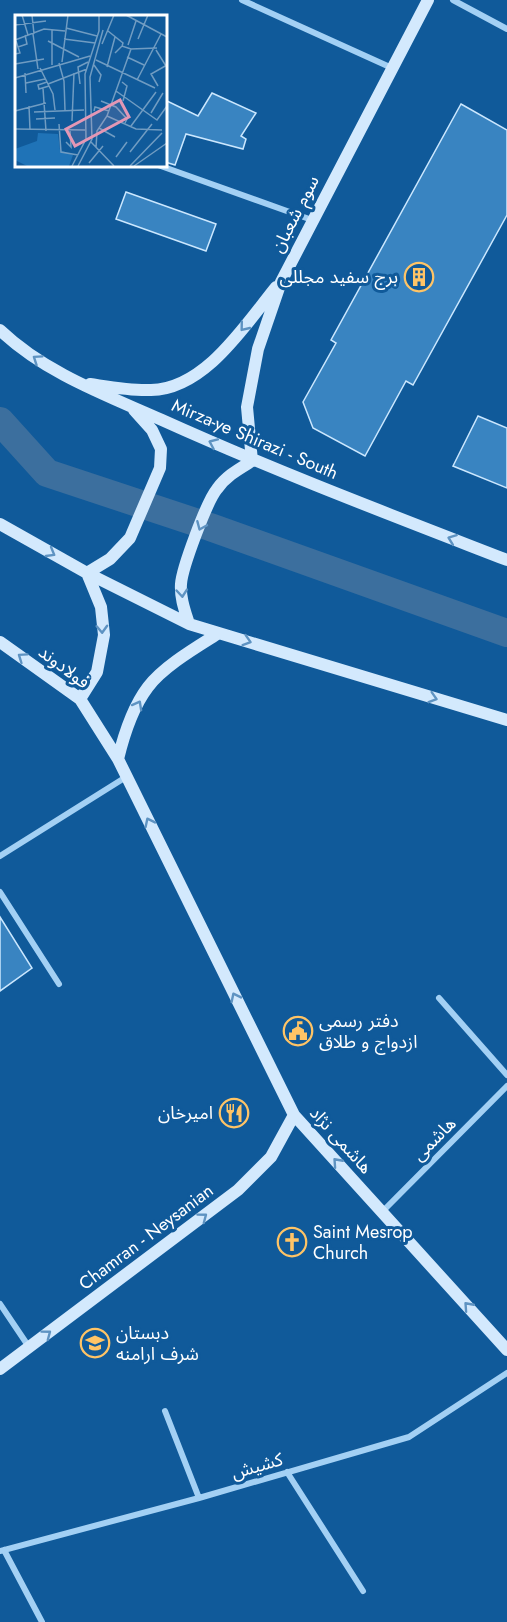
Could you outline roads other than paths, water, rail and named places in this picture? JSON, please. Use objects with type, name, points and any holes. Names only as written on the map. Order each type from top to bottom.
[{"type":"street","points":[[242,0],[392,68]]},
{"type":"street","name":"سوم شعبان","points":[[252,461],[247,407],[258,349],[281,282],[428,0]]},
{"type":"street","points":[[453,0],[507,29]]},
{"type":"street","points":[[161,166],[312,220]]},
{"type":"street","points":[[77,382],[129,389],[152,390],[173,387],[193,377],[229,346],[281,282]]},
{"type":"street","name":"Mirza-ye Shirazi - South","points":[[0,330],[38,361],[77,382],[252,461],[507,560]]},
{"type":"street","points":[[87,573],[110,559],[130,538],[160,468],[161,449],[152,430],[131,406]]},
{"type":"street","points":[[189,624],[181,584],[186,561],[215,491],[232,473],[252,461]]},
{"type":"street","points":[[0,524],[87,573],[189,624],[507,720]]},
{"type":"street","points":[[80,699],[97,672],[104,634],[101,607],[87,573]]},
{"type":"street","points":[[118,759],[126,728],[148,686],[179,659],[219,633]]},
{"type":"street","name":"فولادوند","points":[[0,642],[80,699],[118,759]]},
{"type":"street","name":"هاشمی نژاد","points":[[118,759],[294,1115],[507,1350]]},
{"type":"street","points":[[0,856],[126,777]]},
{"type":"street","points":[[0,892],[59,984]]},
{"type":"street","points":[[439,998],[507,1074]]},
{"type":"street","name":"هاشمی","points":[[382,1212],[507,1086]]},
{"type":"street","name":"Chamran - Neysanian","points":[[0,1369],[238,1190],[271,1156],[294,1115]]},
{"type":"street","points":[[0,1304],[29,1347]]},
{"type":"street","name":"کشیش","points":[[2,1550],[199,1498],[409,1437],[507,1373]]},
{"type":"street","points":[[165,1411],[199,1498]]},
{"type":"street","points":[[287,1472],[363,1591]]},
{"type":"street","points":[[2,1550],[42,1622]]},
{"type":"waterway","points":[[0,421],[47,473],[210,527],[507,633]]},
{"type":"place","name":"برج سفید مجللی","points":[[419,277]]},
{"type":"place","name":"دفتر رسمی ازدواج و طلاق","points":[[298,1031]]},
{"type":"place","name":"امیرخان","points":[[234,1113]]},
{"type":"place","name":"Saint Mesrop Church","points":[[292,1242]]},
{"type":"place","name":"دبستان شرف ارامنه","points":[[95,1343]]}]
